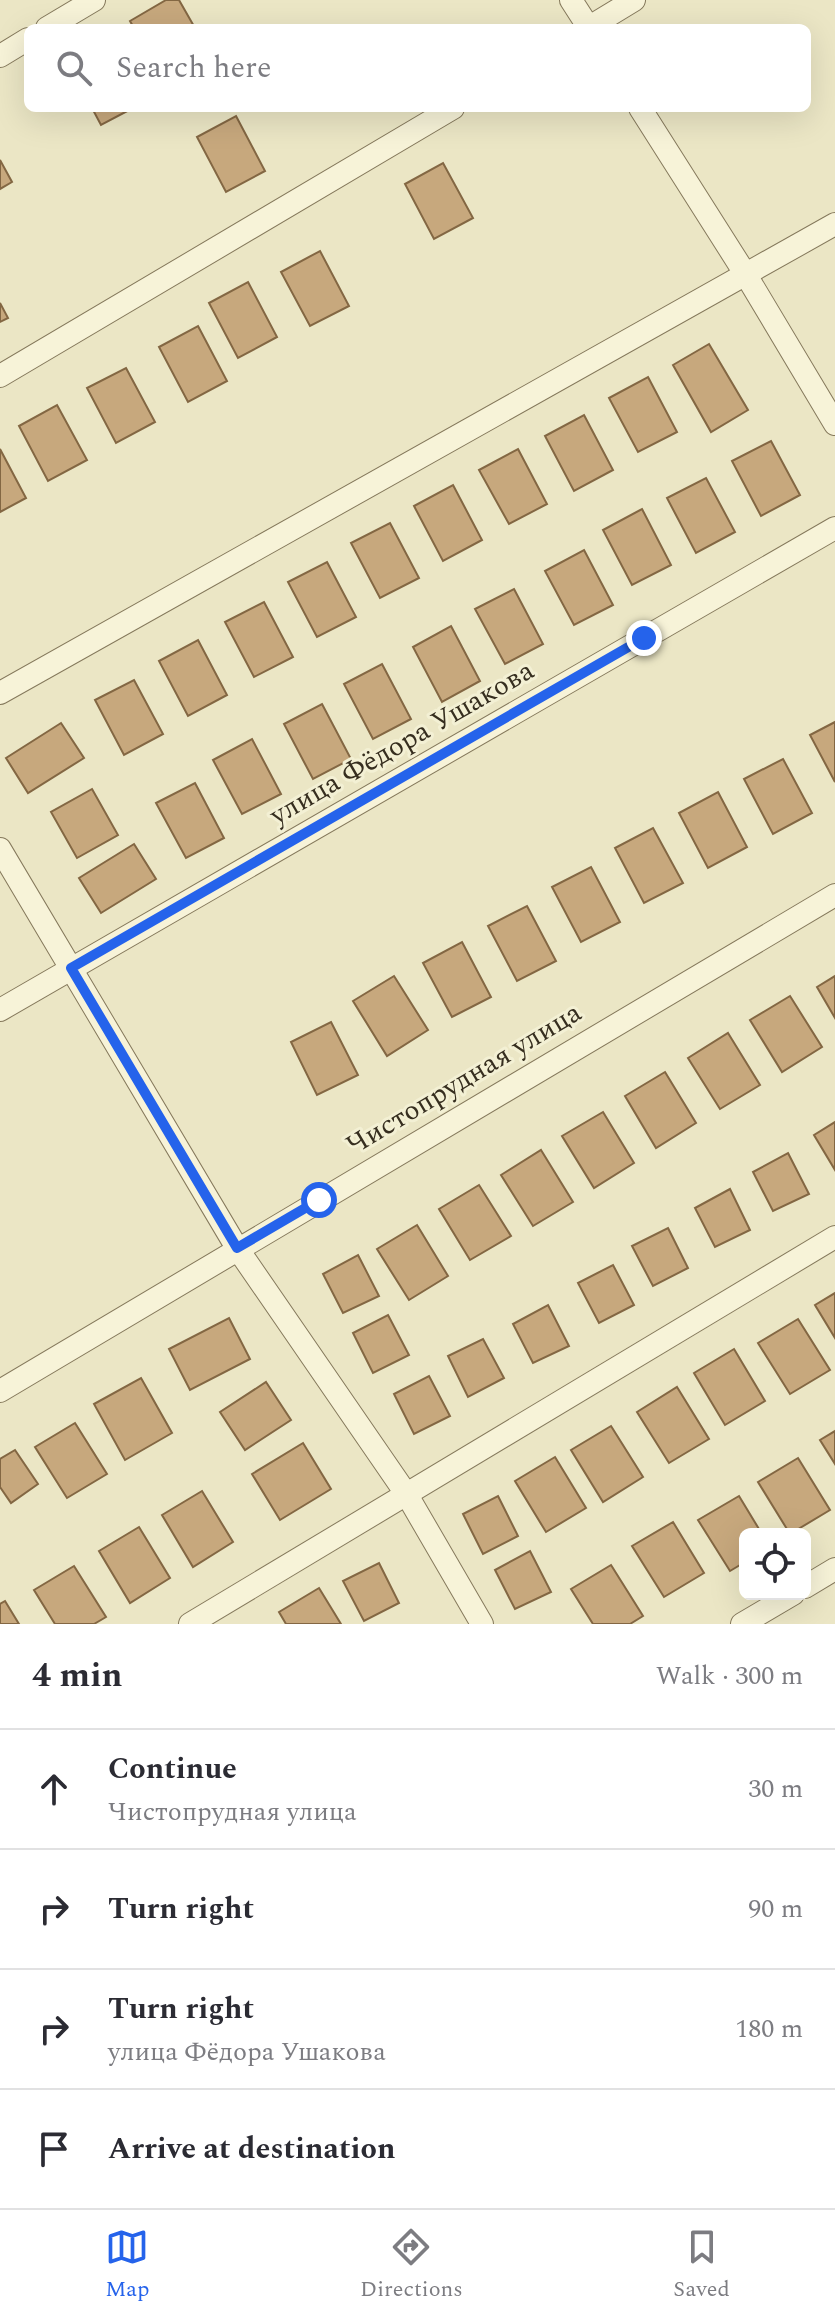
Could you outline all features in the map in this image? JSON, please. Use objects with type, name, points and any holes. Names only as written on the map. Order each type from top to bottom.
[{"type":"street","points":[[54,24],[94,0]]},
{"type":"street","points":[[571,0],[586,24]]},
{"type":"street","points":[[595,24],[634,0]]},
{"type":"street","points":[[0,56],[24,41]]},
{"type":"street","points":[[0,376],[446,112]]},
{"type":"street","points":[[643,112],[746,275],[835,424]]},
{"type":"street","points":[[0,693],[835,224]]},
{"type":"street","name":"улица Фёдора Ушакова","points":[[0,1010],[835,528]]},
{"type":"street","points":[[0,849],[237,1248],[407,1495],[482,1624]]},
{"type":"street","name":"Чистопрудная улица","points":[[0,1391],[835,895]]},
{"type":"street","points":[[190,1624],[835,1237]]},
{"type":"street","points":[[811,1583],[835,1569]]},
{"type":"street","points":[[742,1624],[783,1600]]},
{"type":"building","points":[[166,0],[179,0],[193,24],[132,24],[130,21]]},
{"type":"building","points":[[94,112],[125,112],[101,125]]},
{"type":"building","points":[[236,116],[265,171],[226,192],[197,137]]},
{"type":"building","points":[[0,160],[12,182],[0,189]]},
{"type":"building","points":[[443,163],[473,218],[434,239],[405,184]]},
{"type":"building","points":[[320,251],[349,306],[310,326],[281,272]]},
{"type":"building","points":[[248,282],[277,337],[238,358],[209,303]]},
{"type":"building","points":[[0,303],[8,318],[0,322]]},
{"type":"building","points":[[198,326],[227,381],[188,402],[159,347]]},
{"type":"building","points":[[709,344],[748,410],[711,432],[673,365]]},
{"type":"building","points":[[126,368],[155,422],[116,443],[87,388]]},
{"type":"building","points":[[648,377],[677,432],[638,452],[609,398]]},
{"type":"building","points":[[57,405],[87,460],[48,481],[19,426]]},
{"type":"building","points":[[584,415],[613,470],[574,491],[545,436]]},
{"type":"building","points":[[771,441],[800,495],[761,516],[732,461]]},
{"type":"building","points":[[0,449],[26,498],[0,512]]},
{"type":"building","points":[[518,449],[547,504],[509,524],[479,470]]},
{"type":"building","points":[[706,478],[735,532],[696,553],[667,498]]},
{"type":"building","points":[[453,485],[482,540],[443,561],[414,506]]},
{"type":"building","points":[[642,509],[671,565],[632,585],[603,530]]},
{"type":"building","points":[[390,523],[419,578],[380,598],[351,543]]},
{"type":"building","points":[[584,550],[613,605],[574,625],[545,571]]},
{"type":"building","points":[[327,562],[356,617],[317,637],[288,582]]},
{"type":"building","points":[[514,589],[543,644],[505,664],[475,609]]},
{"type":"building","points":[[264,602],[293,657],[254,677],[225,622]]},
{"type":"building","points":[[451,626],[480,681],[442,702],[413,647]]},
{"type":"building","points":[[198,640],[227,695],[188,716],[159,661]]},
{"type":"building","points":[[382,664],[411,719],[373,739],[344,684]]},
{"type":"building","points":[[134,680],[163,734],[124,755],[95,700]]},
{"type":"building","points":[[322,704],[351,759],[313,779],[284,724]]},
{"type":"building","points":[[835,722],[835,782],[810,735]]},
{"type":"building","points":[[61,723],[84,758],[28,793],[6,758]]},
{"type":"building","points":[[252,739],[281,794],[242,814],[213,760]]},
{"type":"building","points":[[783,759],[812,813],[773,834],[744,779]]},
{"type":"building","points":[[195,783],[224,838],[186,858],[156,803]]},
{"type":"building","points":[[92,789],[118,835],[77,858],[51,812]]},
{"type":"building","points":[[718,792],[747,847],[708,868],[679,813]]},
{"type":"building","points":[[653,828],[683,883],[644,903],[615,848]]},
{"type":"building","points":[[134,844],[156,879],[101,913],[79,878]]},
{"type":"building","points":[[591,867],[620,922],[581,942],[552,887]]},
{"type":"building","points":[[527,906],[556,961],[517,981],[488,926]]},
{"type":"building","points":[[462,942],[491,997],[452,1017],[423,963]]},
{"type":"building","points":[[394,976],[428,1030],[387,1056],[353,1001]]},
{"type":"building","points":[[835,976],[835,1018],[817,987]]},
{"type":"building","points":[[790,996],[822,1047],[782,1072],[750,1020]]},
{"type":"building","points":[[331,1022],[358,1075],[317,1095],[291,1042]]},
{"type":"building","points":[[728,1033],[760,1085],[720,1109],[688,1058]]},
{"type":"building","points":[[665,1072],[696,1123],[656,1148],[625,1096]]},
{"type":"building","points":[[603,1112],[634,1163],[594,1188],[562,1136]]},
{"type":"building","points":[[835,1122],[835,1170],[814,1135]]},
{"type":"building","points":[[541,1150],[573,1202],[533,1226],[501,1175]]},
{"type":"building","points":[[788,1153],[809,1194],[773,1211],[753,1172]]},
{"type":"building","points":[[479,1185],[511,1236],[470,1260],[439,1209]]},
{"type":"building","points":[[730,1189],[750,1230],[715,1247],[695,1208]]},
{"type":"building","points":[[417,1225],[448,1276],[409,1300],[377,1249]]},
{"type":"building","points":[[668,1228],[688,1268],[653,1286],[632,1246]]},
{"type":"building","points":[[358,1255],[379,1296],[343,1313],[323,1274]]},
{"type":"building","points":[[613,1265],[634,1305],[599,1323],[578,1283]]},
{"type":"building","points":[[835,1293],[835,1338],[815,1305]]},
{"type":"building","points":[[548,1305],[569,1346],[533,1363],[513,1324]]},
{"type":"building","points":[[388,1315],[409,1355],[373,1373],[353,1333]]},
{"type":"building","points":[[229,1318],[250,1359],[190,1390],[169,1349]]},
{"type":"building","points":[[798,1319],[830,1370],[790,1394],[758,1343]]},
{"type":"building","points":[[483,1339],[504,1378],[468,1397],[448,1356]]},
{"type":"building","points":[[734,1349],[765,1401],[725,1425],[694,1373]]},
{"type":"building","points":[[429,1376],[450,1416],[414,1434],[394,1394]]},
{"type":"building","points":[[141,1378],[172,1433],[125,1460],[94,1404]]},
{"type":"building","points":[[266,1382],[291,1420],[245,1450],[220,1412]]},
{"type":"building","points":[[677,1387],[709,1439],[669,1463],[637,1412]]},
{"type":"building","points":[[75,1423],[107,1474],[67,1498],[35,1447]]},
{"type":"building","points":[[611,1426],[643,1477],[603,1502],[571,1450]]},
{"type":"building","points":[[835,1431],[835,1464],[820,1440]]},
{"type":"building","points":[[303,1443],[331,1489],[280,1520],[252,1474]]},
{"type":"building","points":[[15,1450],[38,1484],[11,1503],[0,1487],[0,1459]]},
{"type":"building","points":[[555,1457],[586,1508],[546,1532],[515,1481]]},
{"type":"building","points":[[798,1458],[830,1510],[800,1528],[786,1528],[758,1482]]},
{"type":"building","points":[[202,1491],[233,1542],[193,1567],[162,1515]]},
{"type":"building","points":[[498,1496],[518,1536],[483,1554],[463,1514]]},
{"type":"building","points":[[739,1496],[758,1528],[739,1528],[739,1566],[730,1571],[698,1520]]},
{"type":"building","points":[[673,1522],[704,1573],[664,1597],[632,1546]]},
{"type":"building","points":[[139,1527],[170,1578],[130,1603],[99,1551]]},
{"type":"building","points":[[530,1551],[551,1592],[515,1609],[495,1570]]},
{"type":"building","points":[[379,1563],[399,1603],[364,1621],[343,1581]]},
{"type":"building","points":[[611,1565],[643,1616],[630,1624],[593,1624],[571,1589]]},
{"type":"building","points":[[74,1566],[106,1617],[94,1624],[55,1624],[34,1590]]},
{"type":"building","points":[[319,1588],[341,1624],[286,1624],[279,1612]]},
{"type":"building","points":[[5,1601],[19,1624],[0,1624],[0,1604]]},
{"type":"route","points":[[319,1200],[237,1248],[71,968],[644,638]]}]
